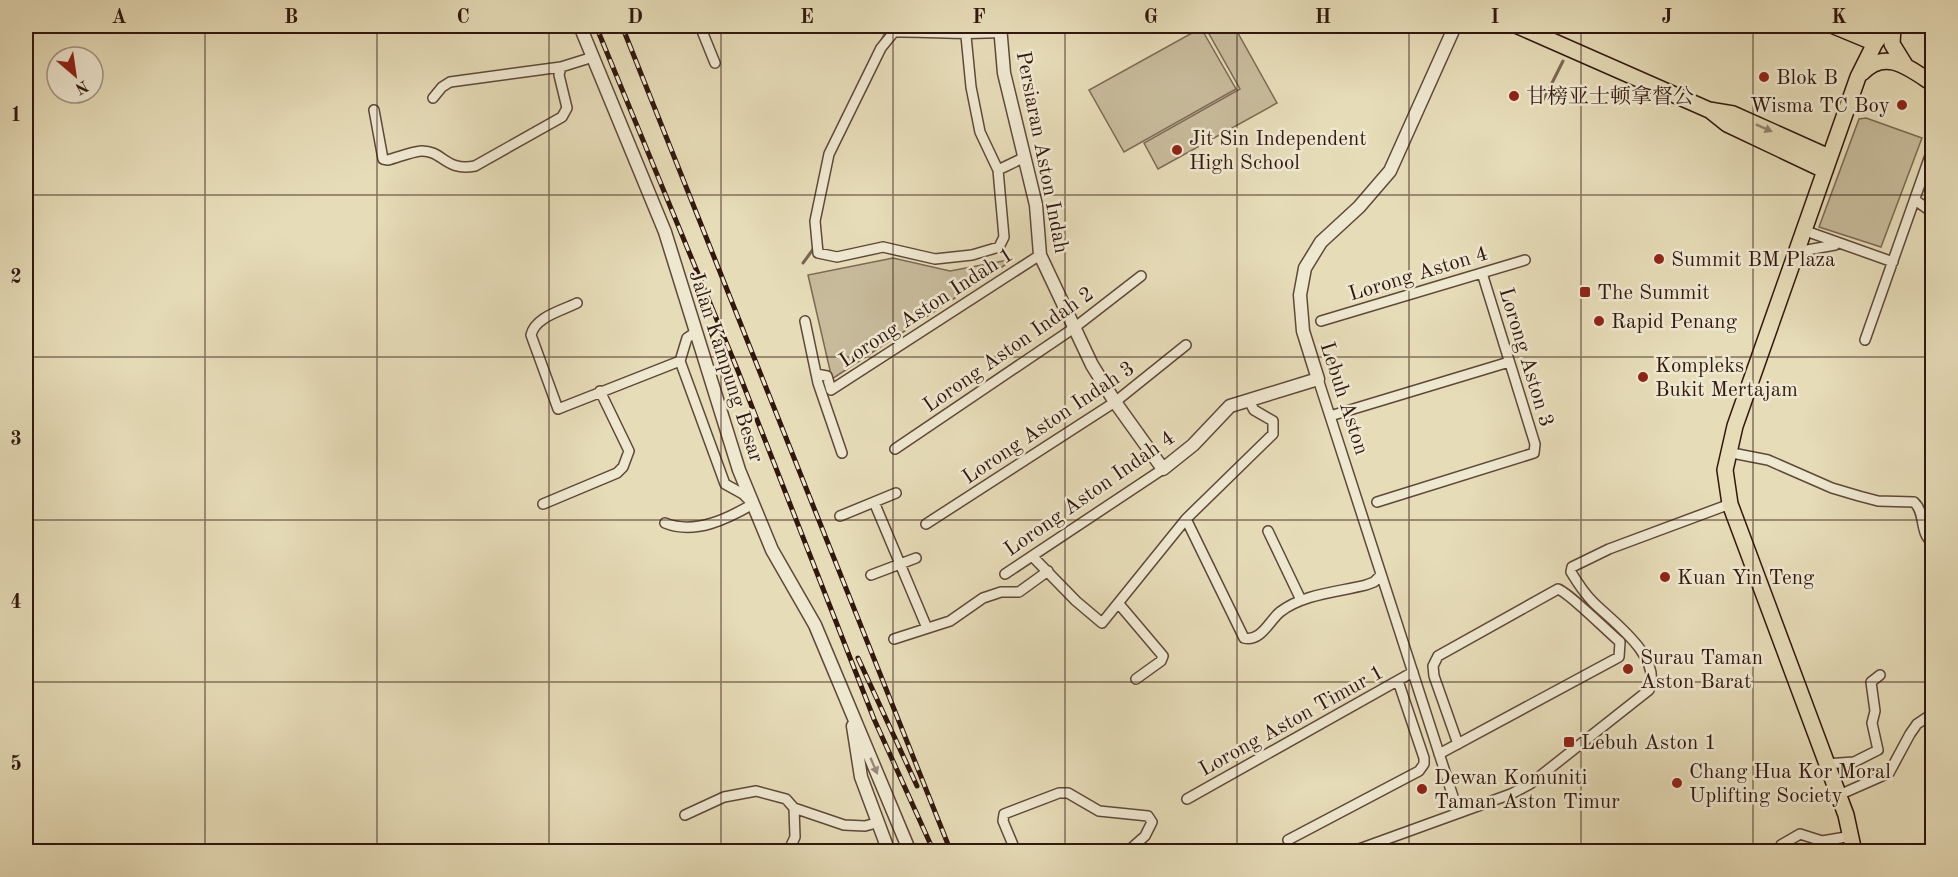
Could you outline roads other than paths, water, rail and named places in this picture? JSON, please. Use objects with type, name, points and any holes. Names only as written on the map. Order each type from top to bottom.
[{"type":"main road","points":[[1518,26],[1709,110],[1727,124],[1826,164]]},
{"type":"main road","points":[[1834,26],[1875,43]]},
{"type":"main road","points":[[1854,852],[1852,836],[1839,795],[1825,764],[1730,504],[1725,470],[1727,452],[1826,164],[1858,77],[1875,43],[1888,26]]},
{"type":"main road","points":[[1893,26],[1892,44],[1905,65]]},
{"type":"main road","points":[[1858,77],[1869,65],[1881,60],[1905,65],[1932,83]]},
{"type":"street","name":"Jalan Kampung Besar","points":[[580,26],[665,232],[739,470],[772,550],[815,625],[910,852]]},
{"type":"street","points":[[700,26],[715,63]]},
{"type":"street","name":"Lebuh Aston","points":[[1455,26],[1390,171],[1359,207],[1322,242],[1305,268],[1300,295],[1303,330],[1458,812]]},
{"type":"street","points":[[966,36],[971,87],[980,132],[998,170],[1004,237],[999,247],[972,255],[935,259],[883,247],[837,257],[818,253],[815,221],[829,154],[881,48],[894,32],[928,31],[966,36],[1001,29]]},
{"type":"street","name":"Persiaran Aston Indah","points":[[1001,29],[1004,72],[1036,204],[1040,255],[1092,365],[1115,402],[1163,469]]},
{"type":"street","points":[[433,98],[442,87],[450,82],[561,67],[593,57]]},
{"type":"street","points":[[374,110],[383,159],[388,160],[422,151],[439,156],[448,164],[465,168],[476,166],[562,117],[567,108],[559,75],[561,67]]},
{"type":"street","points":[[1865,340],[1932,150]]},
{"type":"street","points":[[998,170],[1023,158]]},
{"type":"street","points":[[1915,200],[1932,212]]},
{"type":"street","points":[[1803,230],[1838,245],[1893,262]]},
{"type":"street","points":[[1795,252],[1838,245]]},
{"type":"street","name":"Lorong Aston Indah 1","points":[[816,374],[826,376],[831,390],[1040,255]]},
{"type":"street","name":"Lorong Aston 4","points":[[1321,321],[1525,260]]},
{"type":"street","name":"Lorong Aston 3","points":[[1377,501],[1534,453],[1535,444],[1482,273]]},
{"type":"street","name":"Lorong Aston Indah 2","points":[[895,449],[1074,328],[1141,276]]},
{"type":"street","points":[[577,303],[540,321],[533,327],[531,335],[558,409],[680,361]]},
{"type":"street","points":[[805,321],[816,374],[842,453]]},
{"type":"street","points":[[665,523],[674,527],[712,524],[753,504],[744,494],[725,484],[680,361],[687,338],[696,332]]},
{"type":"street","name":"Lorong Aston Indah 3","points":[[926,524],[1115,402],[1186,345]]},
{"type":"street","points":[[1330,416],[1509,362]]},
{"type":"street","name":"Lorong Aston Indah 4","points":[[1005,574],[1163,469],[1192,445],[1230,406],[1318,379]]},
{"type":"street","points":[[543,504],[616,473],[624,467],[629,451],[600,391]]},
{"type":"street","points":[[1033,556],[1076,601],[1102,623],[1186,519],[1273,434],[1273,421],[1254,410],[1249,400]]},
{"type":"street","points":[[1727,452],[1768,460],[1832,488],[1859,496],[1878,501],[1914,502],[1920,510],[1924,533],[1932,542]]},
{"type":"street","points":[[840,516],[896,493]]},
{"type":"street","points":[[874,502],[927,628]]},
{"type":"street","points":[[1351,852],[1375,848],[1458,812],[1511,794],[1530,784],[1649,690],[1652,674],[1642,654],[1629,635],[1591,600],[1571,572],[1572,567],[1609,549],[1730,504]]},
{"type":"street","points":[[1186,519],[1244,638],[1252,639],[1280,612],[1301,600],[1366,585],[1382,575]]},
{"type":"street","points":[[1268,531],[1301,600]]},
{"type":"street","points":[[871,575],[916,558]]},
{"type":"street","points":[[894,639],[958,617],[983,598],[1000,592],[1019,592],[1048,571]]},
{"type":"street","points":[[1439,754],[1458,744],[1619,657],[1620,642],[1566,591],[1558,589],[1438,656],[1433,666],[1434,676],[1458,744]]},
{"type":"street","points":[[1119,604],[1163,656],[1161,661],[1136,679]]},
{"type":"street","name":"Lorong Aston Timur 1","points":[[1187,799],[1413,672]]},
{"type":"street","points":[[1825,764],[1854,762],[1878,750],[1872,723],[1875,711],[1871,682],[1880,675]]},
{"type":"street","points":[[1288,840],[1419,771],[1424,764],[1398,681]]},
{"type":"street","name":"Jalan Kampung Besar","points":[[852,712],[857,758],[876,823],[889,852]]},
{"type":"street","points":[[1839,795],[1889,773],[1917,724],[1932,714]]},
{"type":"street","points":[[685,816],[724,797],[756,792],[786,800],[794,808],[844,825],[865,826],[876,823]]},
{"type":"street","points":[[1016,852],[1004,821],[1004,814],[1059,793],[1068,793],[1099,811],[1148,816],[1152,822],[1150,829],[1127,852]]},
{"type":"street","points":[[788,852],[795,837],[794,808]]},
{"type":"street","points":[[1781,845],[1800,834],[1822,840],[1852,836]]},
{"type":"waterway","points":[[1577,32],[1580,26]]},
{"type":"waterway","points":[[881,42],[885,34]]},
{"type":"waterway","points":[[1544,99],[1563,61]]},
{"type":"waterway","points":[[803,263],[814,248]]},
{"type":"railway","points":[[596,26],[738,371],[874,719],[934,852]]},
{"type":"railway","points":[[622,26],[951,852]]},
{"type":"railway","points":[[858,658],[917,786]]},
{"type":"place","name":"Blok B","points":[[1764,77]]},
{"type":"place","name":"甘榜亚士顿拿督公","points":[[1514,96]]},
{"type":"place","name":"Wisma TC Boy","points":[[1902,105]]},
{"type":"place","name":"Jit Sin Independent High School","points":[[1177,150]]},
{"type":"place","name":"Summit BM Plaza","points":[[1659,259]]},
{"type":"place","name":"The Summit","points":[[1585,292]]},
{"type":"place","name":"Rapid Penang","points":[[1599,321]]},
{"type":"place","name":"Kompleks Bukit Mertajam","points":[[1643,377]]},
{"type":"place","name":"Kuan Yin Teng","points":[[1665,577]]},
{"type":"place","name":"Surau Taman Aston Barat","points":[[1628,669]]},
{"type":"place","name":"Lebuh Aston 1","points":[[1569,742]]},
{"type":"place","name":"Chang Hua Kor Moral Uplifting Society","points":[[1677,783]]},
{"type":"place","name":"Dewan Komuniti Taman Aston Timur","points":[[1422,789]]}]
